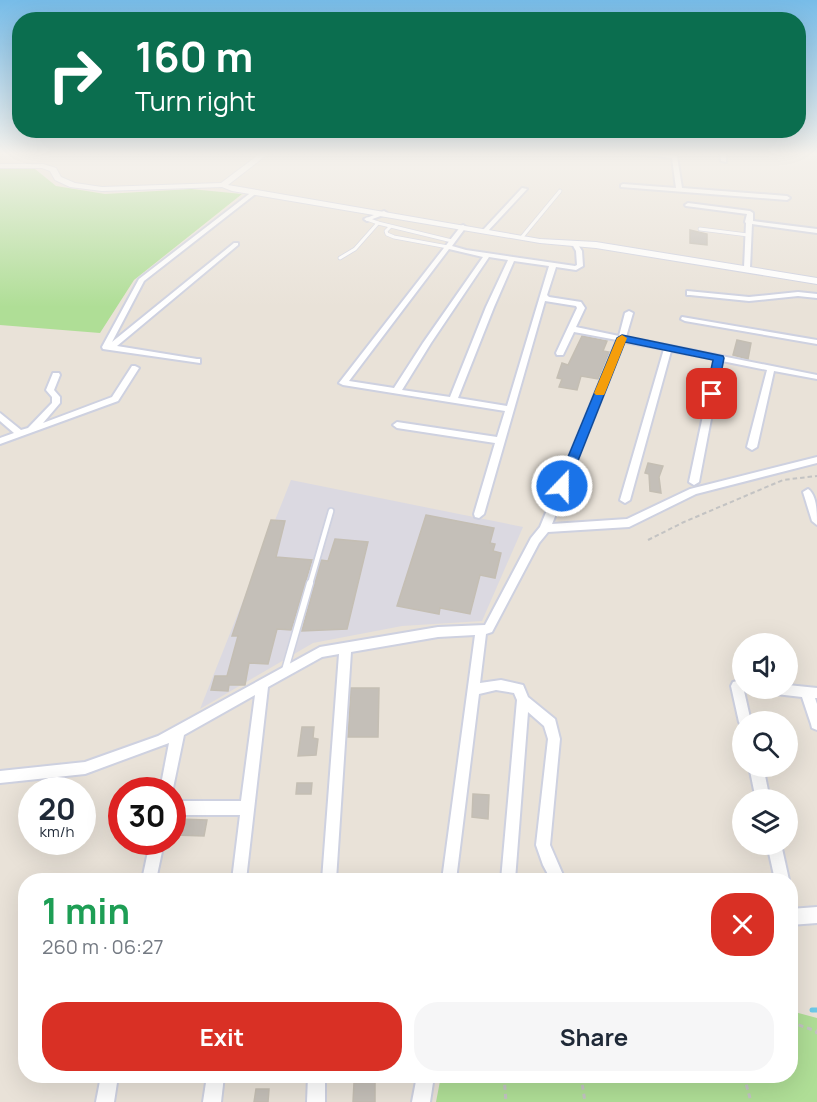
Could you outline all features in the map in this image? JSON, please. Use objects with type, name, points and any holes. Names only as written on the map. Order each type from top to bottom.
[{"type":"street","points":[[196,361],[106,347],[141,280],[239,204]]},
{"type":"street","points":[[331,204],[522,237],[596,245],[817,281]]},
{"type":"street","points":[[485,231],[510,204]]},
{"type":"street","points":[[688,205],[748,212],[747,268]]},
{"type":"street","points":[[367,219],[384,213]]},
{"type":"street","points":[[748,222],[817,231]]},
{"type":"street","points":[[463,226],[343,383],[510,409]]},
{"type":"street","points":[[110,348],[236,244]]},
{"type":"street","points":[[450,244],[487,255],[576,268],[580,266],[579,250],[575,244]]},
{"type":"street","points":[[397,391],[487,255]]},
{"type":"street","points":[[453,400],[512,259]]},
{"type":"street","points":[[479,514],[553,265]]},
{"type":"street","points":[[690,293],[749,299],[798,294],[817,296]]},
{"type":"street","points":[[543,295],[547,299],[579,305],[581,308],[560,353]]},
{"type":"street","points":[[0,777],[85,768],[162,740],[320,651],[438,632],[488,629],[535,541],[545,528],[622,338],[629,313]]},
{"type":"street","points":[[685,320],[817,342]]},
{"type":"street","points":[[572,329],[817,377]]},
{"type":"street","points":[[625,500],[668,348]]},
{"type":"street","points":[[694,482],[719,358]]},
{"type":"street","points":[[0,441],[97,408],[115,399],[135,368]]},
{"type":"street","points":[[752,447],[771,368]]},
{"type":"street","points":[[25,433],[56,403],[56,397],[50,390],[56,375]]},
{"type":"street","points":[[0,416],[25,433]]},
{"type":"street","points":[[396,425],[501,441]]},
{"type":"street","points":[[545,528],[629,523],[693,491],[817,460]]},
{"type":"street","points":[[807,492],[817,521]]},
{"type":"street","points":[[450,873],[481,630]]},
{"type":"street","points":[[329,873],[345,647]]},
{"type":"street","points":[[240,873],[262,684]]},
{"type":"street","points":[[473,691],[493,684],[511,686],[519,689],[523,700],[509,873]]},
{"type":"street","points":[[812,693],[817,724]]},
{"type":"street","points":[[523,700],[550,723],[554,739],[543,845],[555,873]]},
{"type":"street","points":[[169,777],[178,731]]},
{"type":"street","points":[[186,808],[247,808]]},
{"type":"street","points":[[150,873],[154,855]]},
{"type":"street","points":[[776,855],[780,873]]},
{"type":"street","points":[[798,916],[817,915]]},
{"type":"street","points":[[105,1102],[109,1083]]},
{"type":"street","points":[[212,1102],[215,1083]]},
{"type":"street","points":[[316,1102],[317,1083]]},
{"type":"street","points":[[421,1102],[425,1083]]},
{"type":"lane","points":[[522,237],[549,204]]},
{"type":"lane","points":[[367,219],[450,244]]},
{"type":"lane","points":[[340,258],[355,249],[378,223]]},
{"type":"lane","points":[[390,226],[386,231],[387,234],[394,237],[450,244]]},
{"type":"lane","points":[[700,229],[748,235]]},
{"type":"lane","points":[[284,672],[331,511]]},
{"type":"path","points":[[648,540],[684,522],[783,480],[817,476]]},
{"type":"path","points":[[798,1025],[816,1031],[817,1034]]},
{"type":"path","points":[[505,1083],[506,1102]]},
{"type":"path","points":[[582,1083],[585,1102]]},
{"type":"path","points":[[746,1083],[750,1102]]},
{"type":"shaded area","points":[[291,480],[523,527],[482,621],[402,626],[313,643],[200,709]]},
{"type":"green space","points":[[0,204],[229,204],[134,280],[100,333],[0,325]]},
{"type":"green space","points":[[798,1013],[817,1018],[817,1102],[436,1102],[440,1083],[798,1083]]},
{"type":"building","points":[[690,230],[707,234],[707,245],[690,243]]},
{"type":"building","points":[[582,336],[607,341],[603,351],[609,352],[598,379],[581,376],[577,390],[559,387],[562,379],[557,378],[562,363],[568,365]]},
{"type":"building","points":[[737,340],[751,343],[748,359],[733,355]]},
{"type":"building","points":[[648,463],[663,466],[659,477],[661,493],[650,491],[649,474],[645,473]]},
{"type":"building","points":[[426,515],[494,528],[490,543],[495,544],[493,551],[501,553],[495,578],[480,575],[470,614],[440,608],[439,614],[397,606]]},
{"type":"building","points":[[271,520],[285,521],[276,557],[312,560],[291,630],[277,629],[268,664],[249,663],[245,685],[229,685],[228,691],[211,690],[215,676],[227,676],[238,636],[232,636]]},
{"type":"building","points":[[335,539],[368,542],[347,629],[302,631],[321,560],[328,561]]},
{"type":"building","points":[[351,688],[379,688],[378,737],[348,737]]},
{"type":"building","points":[[302,727],[314,727],[313,738],[318,739],[316,755],[298,756]]},
{"type":"building","points":[[297,783],[312,783],[311,794],[296,794]]},
{"type":"building","points":[[473,794],[489,795],[488,819],[472,817]]},
{"type":"building","points":[[186,819],[207,820],[204,836],[186,835]]},
{"type":"building","points":[[354,1083],[375,1083],[375,1102],[353,1102]]},
{"type":"building","points":[[256,1089],[269,1089],[268,1102],[254,1102]]},
{"type":"waterway","points":[[812,1010],[817,1010]]},
{"type":"slow traffic","points":[[600,393],[622,338]]},
{"type":"route","points":[[562,486],[622,338],[719,358],[712,394]]}]
